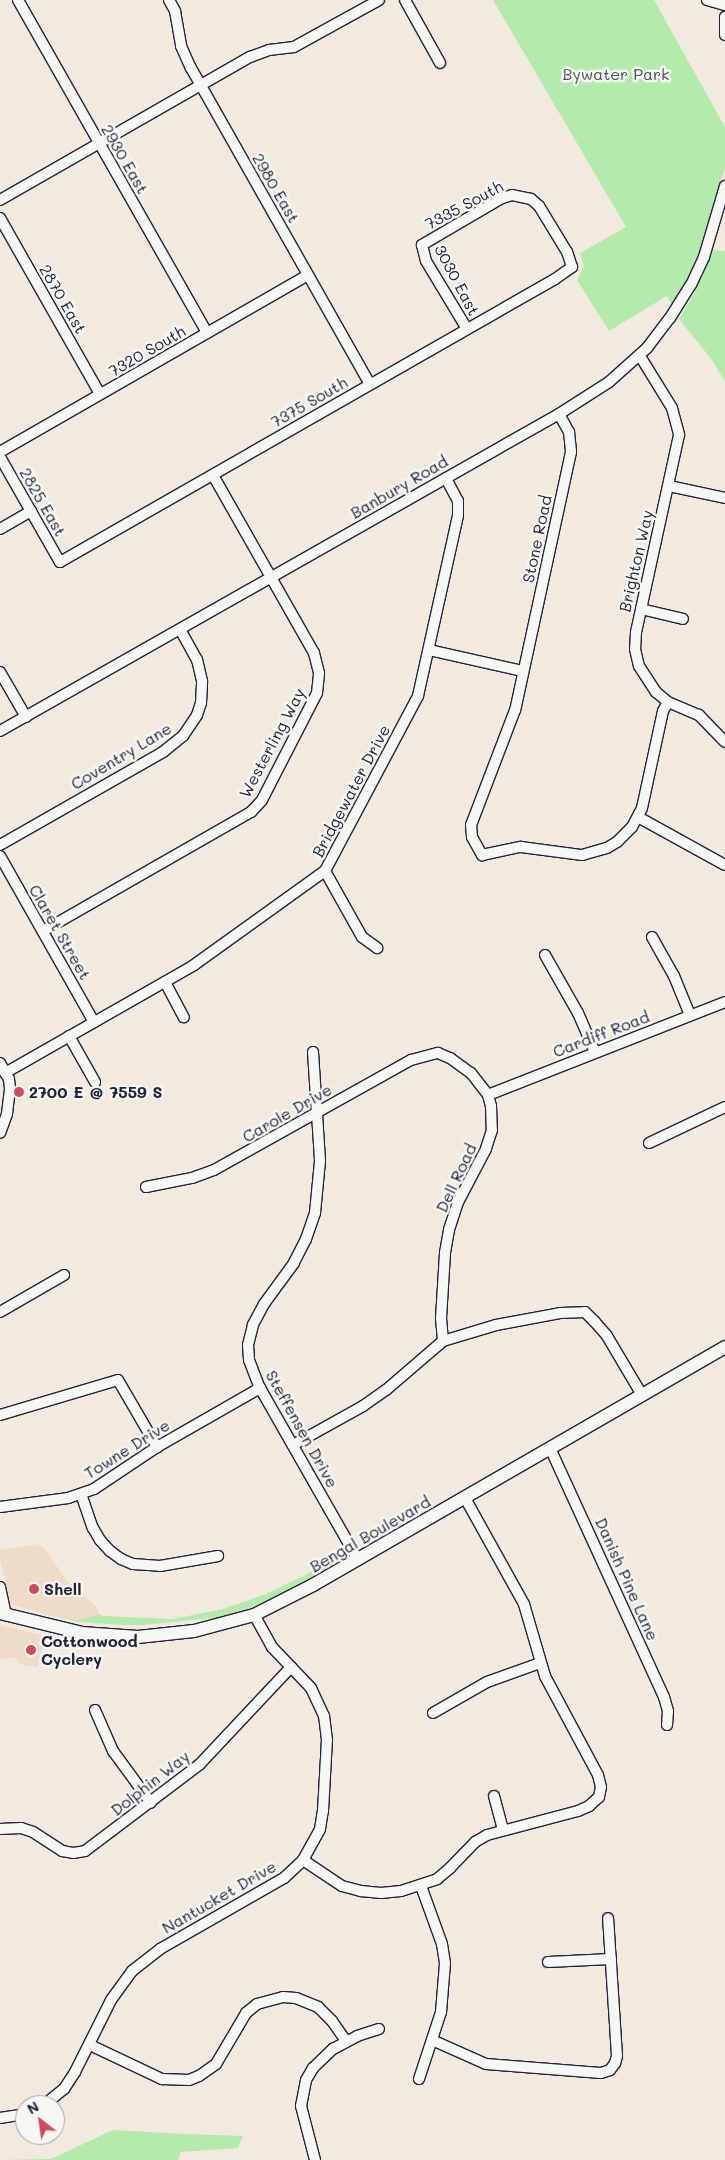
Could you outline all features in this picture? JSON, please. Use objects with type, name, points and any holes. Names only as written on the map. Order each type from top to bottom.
[{"type":"main road","name":"Bengal Boulevard","points":[[3,1614],[82,1633],[138,1637],[194,1631],[254,1615],[358,1560],[725,1347]]},
{"type":"street","name":"2930 East","points":[[18,0],[207,333]]},
{"type":"street","name":"2980 East","points":[[169,0],[175,11],[181,46],[201,85],[370,384]]},
{"type":"street","points":[[0,200],[259,52],[294,47],[379,0]]},
{"type":"street","points":[[405,0],[440,63]]},
{"type":"street","points":[[707,0],[725,5]]},
{"type":"street","points":[[725,17],[725,35]]},
{"type":"street","name":"Banbury Road","points":[[0,731],[559,414],[600,388],[640,356],[670,318],[691,285],[704,256],[725,186]]},
{"type":"street","name":"7335 South","points":[[422,245],[502,198],[520,195],[531,198],[539,206],[567,252],[572,267]]},
{"type":"street","name":"2870 East","points":[[0,218],[100,394]]},
{"type":"street","name":"3030 East","points":[[422,245],[426,261],[466,329]]},
{"type":"street","name":"7375 South","points":[[60,562],[555,279],[572,267]]},
{"type":"street","name":"7320 South","points":[[0,452],[308,275]]},
{"type":"street","name":"Brighton Way","points":[[640,356],[672,408],[678,425],[678,444],[636,632],[635,649],[639,666],[656,692],[668,702],[699,715],[724,739]]},
{"type":"street","name":"Stone Road","points":[[559,414],[569,432],[571,452],[511,722],[471,825],[472,837],[482,855],[521,847],[568,854],[595,852],[617,842],[625,835],[638,817]]},
{"type":"street","name":"2825 East","points":[[0,457],[60,562]]},
{"type":"street","name":"Westerling Way","points":[[43,931],[245,817],[262,800],[313,703],[319,683],[314,653],[213,475]]},
{"type":"street","name":"Bridgewater Drive","points":[[3,1068],[69,1036],[216,951],[325,871],[414,704],[429,650],[459,508],[456,494],[446,478]]},
{"type":"street","points":[[669,486],[725,498]]},
{"type":"street","points":[[0,529],[31,511]]},
{"type":"street","points":[[641,609],[683,619]]},
{"type":"street","name":"Coventry Lane","points":[[0,844],[163,752],[184,736],[197,715],[202,687],[196,660],[180,629]]},
{"type":"street","points":[[429,650],[523,671]]},
{"type":"street","points":[[0,672],[26,717]]},
{"type":"street","points":[[668,702],[662,711],[638,817],[725,865]]},
{"type":"street","name":"Claret Street","points":[[0,856],[94,1022]]},
{"type":"street","points":[[325,871],[362,937],[377,948]]},
{"type":"street","points":[[652,937],[674,976],[690,1015]]},
{"type":"street","points":[[545,955],[578,1013],[595,1052]]},
{"type":"street","points":[[165,982],[184,1017]]},
{"type":"street","name":"Cardiff Road","points":[[488,1095],[725,1002]]},
{"type":"street","points":[[69,1036],[95,1082]]},
{"type":"street","name":"Steffensen Drive","points":[[313,1052],[320,1161],[315,1213],[306,1239],[294,1263],[264,1304],[257,1318],[248,1345],[249,1360],[260,1388],[358,1560]]},
{"type":"street","name":"Carole Drive","points":[[146,1187],[192,1178],[214,1170],[411,1060],[438,1054]]},
{"type":"street","name":"Dell Road","points":[[438,1054],[450,1058],[471,1073],[488,1095],[491,1106],[492,1130],[486,1149],[458,1202],[445,1253],[441,1318],[443,1341]]},
{"type":"street","points":[[0,1133],[10,1104],[10,1083],[3,1068]]},
{"type":"street","points":[[649,1143],[725,1107]]},
{"type":"street","points":[[0,1312],[64,1276]]},
{"type":"street","points":[[293,1445],[363,1406],[386,1390],[443,1341],[517,1320],[560,1313],[585,1312],[608,1336],[642,1396]]},
{"type":"street","points":[[0,1415],[118,1380],[157,1447]]},
{"type":"street","name":"Towne Drive","points":[[0,1507],[53,1501],[81,1494],[113,1477],[157,1447],[260,1388]]},
{"type":"street","name":"Danish Pine Lane","points":[[550,1448],[664,1697],[668,1711],[667,1725]]},
{"type":"street","points":[[81,1494],[93,1528],[100,1540],[121,1558],[134,1564],[160,1566],[218,1556]]},
{"type":"street","points":[[303,1860],[327,1878],[342,1886],[361,1891],[401,1891],[421,1886],[437,1879],[475,1842],[486,1835],[578,1812],[590,1806],[599,1797],[601,1788],[598,1775],[551,1689],[540,1663],[524,1604],[465,1498]]},
{"type":"street","points":[[0,1587],[3,1614]]},
{"type":"street","name":"Nantucket Drive","points":[[56,2095],[64,2089],[90,2045],[120,1985],[145,1959],[284,1878],[303,1860],[320,1829],[323,1812],[327,1734],[324,1716],[311,1688],[272,1647],[254,1615]]},
{"type":"street","points":[[433,1713],[487,1682],[540,1663]]},
{"type":"street","name":"Dolphin Way","points":[[0,1829],[21,1828],[33,1832],[62,1851],[73,1853],[85,1851],[151,1803],[200,1764],[291,1667]]},
{"type":"street","points":[[95,1710],[113,1751],[151,1803]]},
{"type":"street","points":[[494,1796],[503,1830]]},
{"type":"street","points":[[419,2079],[442,2004],[444,1958],[442,1944],[421,1886]]},
{"type":"street","points":[[432,2040],[486,2064],[601,2073],[610,2070],[617,2056],[608,1918]]},
{"type":"street","points":[[548,1962],[611,1959]]},
{"type":"street","points":[[90,2045],[162,2079],[189,2080],[216,2064],[246,2013],[257,2004],[269,1999],[283,1997],[296,1998],[318,2007],[332,2020],[346,2042]]},
{"type":"street","points":[[315,2160],[304,2119],[302,2093],[313,2068],[322,2058],[346,2042],[368,2031],[379,2029]]},
{"type":"street","points":[[0,2118],[15,2116]]},
{"type":"shaded area","points":[[36,1544],[45,1549],[67,1581],[96,1606],[99,1614],[79,1620],[53,1616],[55,1617],[11,1604],[0,1559],[0,1550]]},
{"type":"shaded area","points":[[0,1625],[46,1636],[38,1667],[18,1664],[16,1657],[0,1660]]},
{"type":"green space","name":"Bywater Park","points":[[493,0],[654,0],[725,127],[725,167],[704,239],[691,272],[672,305],[667,296],[609,331],[577,280],[584,266],[580,253],[626,227]]},
{"type":"green space","points":[[713,250],[725,251],[725,382],[712,360],[679,319],[694,293]]},
{"type":"green space","points":[[342,1557],[337,1562],[283,1593],[248,1609],[224,1617],[143,1625],[120,1625],[80,1622],[53,1616],[78,1620],[99,1614],[103,1616],[173,1619],[223,1609],[266,1594]]},
{"type":"green space","points":[[113,2130],[243,2136],[238,2148],[181,2152],[178,2160],[0,2160],[51,2159]]},
{"type":"place","name":"2700 E @ 7559 S","points":[[19,1092]]},
{"type":"place","name":"Shell","points":[[34,1589]]},
{"type":"place","name":"Cottonwood Cyclery","points":[[31,1650]]}]
